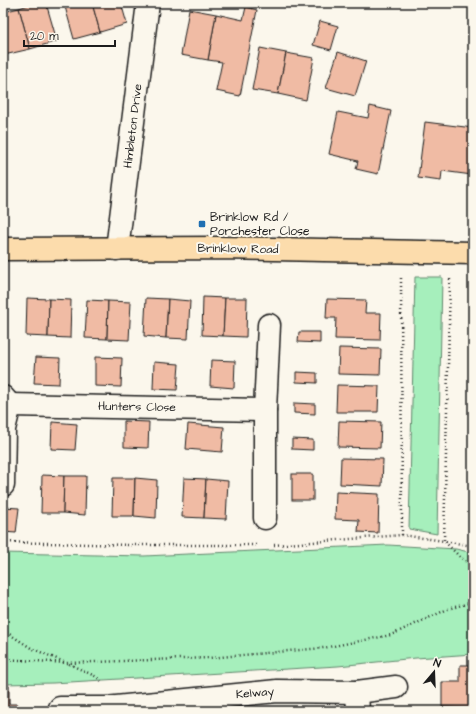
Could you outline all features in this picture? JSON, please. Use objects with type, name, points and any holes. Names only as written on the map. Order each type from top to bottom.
[{"type":"main road","name":"Brinklow Road","points":[[3,249],[220,248],[473,253]]},
{"type":"street","name":"Himbleton Drive","points":[[117,249],[148,3]]},
{"type":"street","points":[[266,518],[265,410],[269,325]]},
{"type":"street","name":"Hunters Close","points":[[3,485],[4,430],[7,401],[265,410]]},
{"type":"street","name":"Kelway","points":[[60,708],[106,709],[276,691],[357,701],[396,687]]},
{"type":"path","points":[[401,252],[402,535]]},
{"type":"path","points":[[450,253],[444,541],[460,557],[473,567]]},
{"type":"path","points":[[269,545],[402,535],[473,546]]},
{"type":"path","points":[[3,542],[131,546],[261,545]]},
{"type":"path","points":[[3,659],[66,663],[209,658],[323,648],[391,635],[448,609],[473,602]]},
{"type":"path","points":[[3,630],[31,648],[97,677],[106,686],[106,709]]},
{"type":"green space","points":[[415,277],[442,277],[437,534],[409,529]]},
{"type":"green space","points":[[388,545],[456,549],[473,553],[473,654],[338,666],[53,683],[3,684],[3,553],[144,556]]},
{"type":"building","points":[[35,3],[46,3],[57,41],[30,49],[19,8]]},
{"type":"building","points":[[64,3],[92,3],[100,32],[74,39]]},
{"type":"building","points":[[92,3],[121,3],[127,24],[100,32]]},
{"type":"building","points":[[246,7],[257,10],[240,96],[216,91],[222,62],[208,60],[216,14],[243,20]]},
{"type":"building","points":[[19,8],[30,49],[4,55],[3,12]]},
{"type":"building","points":[[189,9],[216,14],[208,60],[181,55]]},
{"type":"building","points":[[320,21],[338,26],[331,50],[313,45]]},
{"type":"building","points":[[260,48],[286,53],[278,94],[252,90]]},
{"type":"building","points":[[338,52],[366,61],[355,96],[326,88]]},
{"type":"building","points":[[286,53],[314,58],[306,100],[278,94]]},
{"type":"building","points":[[370,106],[391,111],[378,174],[356,169],[358,161],[329,154],[338,112],[368,118]]},
{"type":"building","points":[[425,122],[473,128],[472,175],[442,171],[441,181],[418,178]]},
{"type":"building","points":[[203,297],[225,298],[223,336],[202,335]]},
{"type":"building","points":[[27,298],[49,299],[48,337],[26,336]]},
{"type":"building","points":[[146,298],[168,299],[166,338],[144,336]]},
{"type":"building","points":[[225,298],[247,298],[246,337],[223,336]]},
{"type":"building","points":[[49,299],[71,300],[70,338],[48,337]]},
{"type":"building","points":[[168,299],[190,301],[188,339],[166,338]]},
{"type":"building","points":[[327,299],[366,300],[365,313],[381,313],[380,340],[335,339],[336,318],[326,318]]},
{"type":"building","points":[[87,300],[108,301],[107,339],[85,338]]},
{"type":"building","points":[[108,301],[131,302],[129,340],[107,339]]},
{"type":"building","points":[[299,332],[320,332],[320,343],[298,342]]},
{"type":"building","points":[[339,348],[381,349],[380,375],[338,374]]},
{"type":"building","points":[[36,357],[60,358],[59,384],[34,383]]},
{"type":"building","points":[[95,357],[122,358],[121,387],[95,386]]},
{"type":"building","points":[[211,360],[235,361],[234,388],[210,386]]},
{"type":"building","points":[[154,362],[179,364],[177,390],[153,389]]},
{"type":"building","points":[[296,372],[317,373],[317,383],[296,382]]},
{"type":"building","points":[[337,385],[379,386],[378,412],[336,412]]},
{"type":"building","points":[[294,403],[315,404],[315,414],[294,413]]},
{"type":"building","points":[[124,421],[149,422],[148,448],[124,447]]},
{"type":"building","points":[[339,421],[381,422],[380,448],[338,447]]},
{"type":"building","points":[[52,422],[77,424],[75,450],[51,449]]},
{"type":"building","points":[[188,424],[224,427],[222,452],[186,449]]},
{"type":"building","points":[[292,439],[313,440],[313,450],[292,449]]},
{"type":"building","points":[[341,458],[383,459],[382,486],[340,484]]},
{"type":"building","points":[[292,474],[313,474],[313,500],[292,500]]},
{"type":"building","points":[[42,475],[64,476],[63,513],[41,513]]},
{"type":"building","points":[[64,476],[86,476],[85,515],[63,513]]},
{"type":"building","points":[[113,478],[135,478],[134,516],[112,516]]},
{"type":"building","points":[[135,478],[157,480],[156,518],[134,516]]},
{"type":"building","points":[[184,478],[206,479],[204,518],[182,517]]},
{"type":"building","points":[[206,479],[228,481],[226,519],[204,518]]},
{"type":"building","points":[[336,492],[379,494],[378,533],[358,532],[359,520],[335,519]]},
{"type":"building","points":[[473,504],[473,529],[471,528]]},
{"type":"building","points":[[3,507],[19,508],[16,533],[3,532]]},
{"type":"building","points":[[460,665],[473,665],[473,708],[442,707],[442,682],[460,682]]},
{"type":"building","points":[[3,686],[9,686],[9,704],[18,704],[18,711],[3,711]]},
{"type":"building","points":[[309,708],[310,711],[287,711]]},
{"type":"place","name":"Brinklow Rd / Porchester Close","points":[[202,224]]}]
